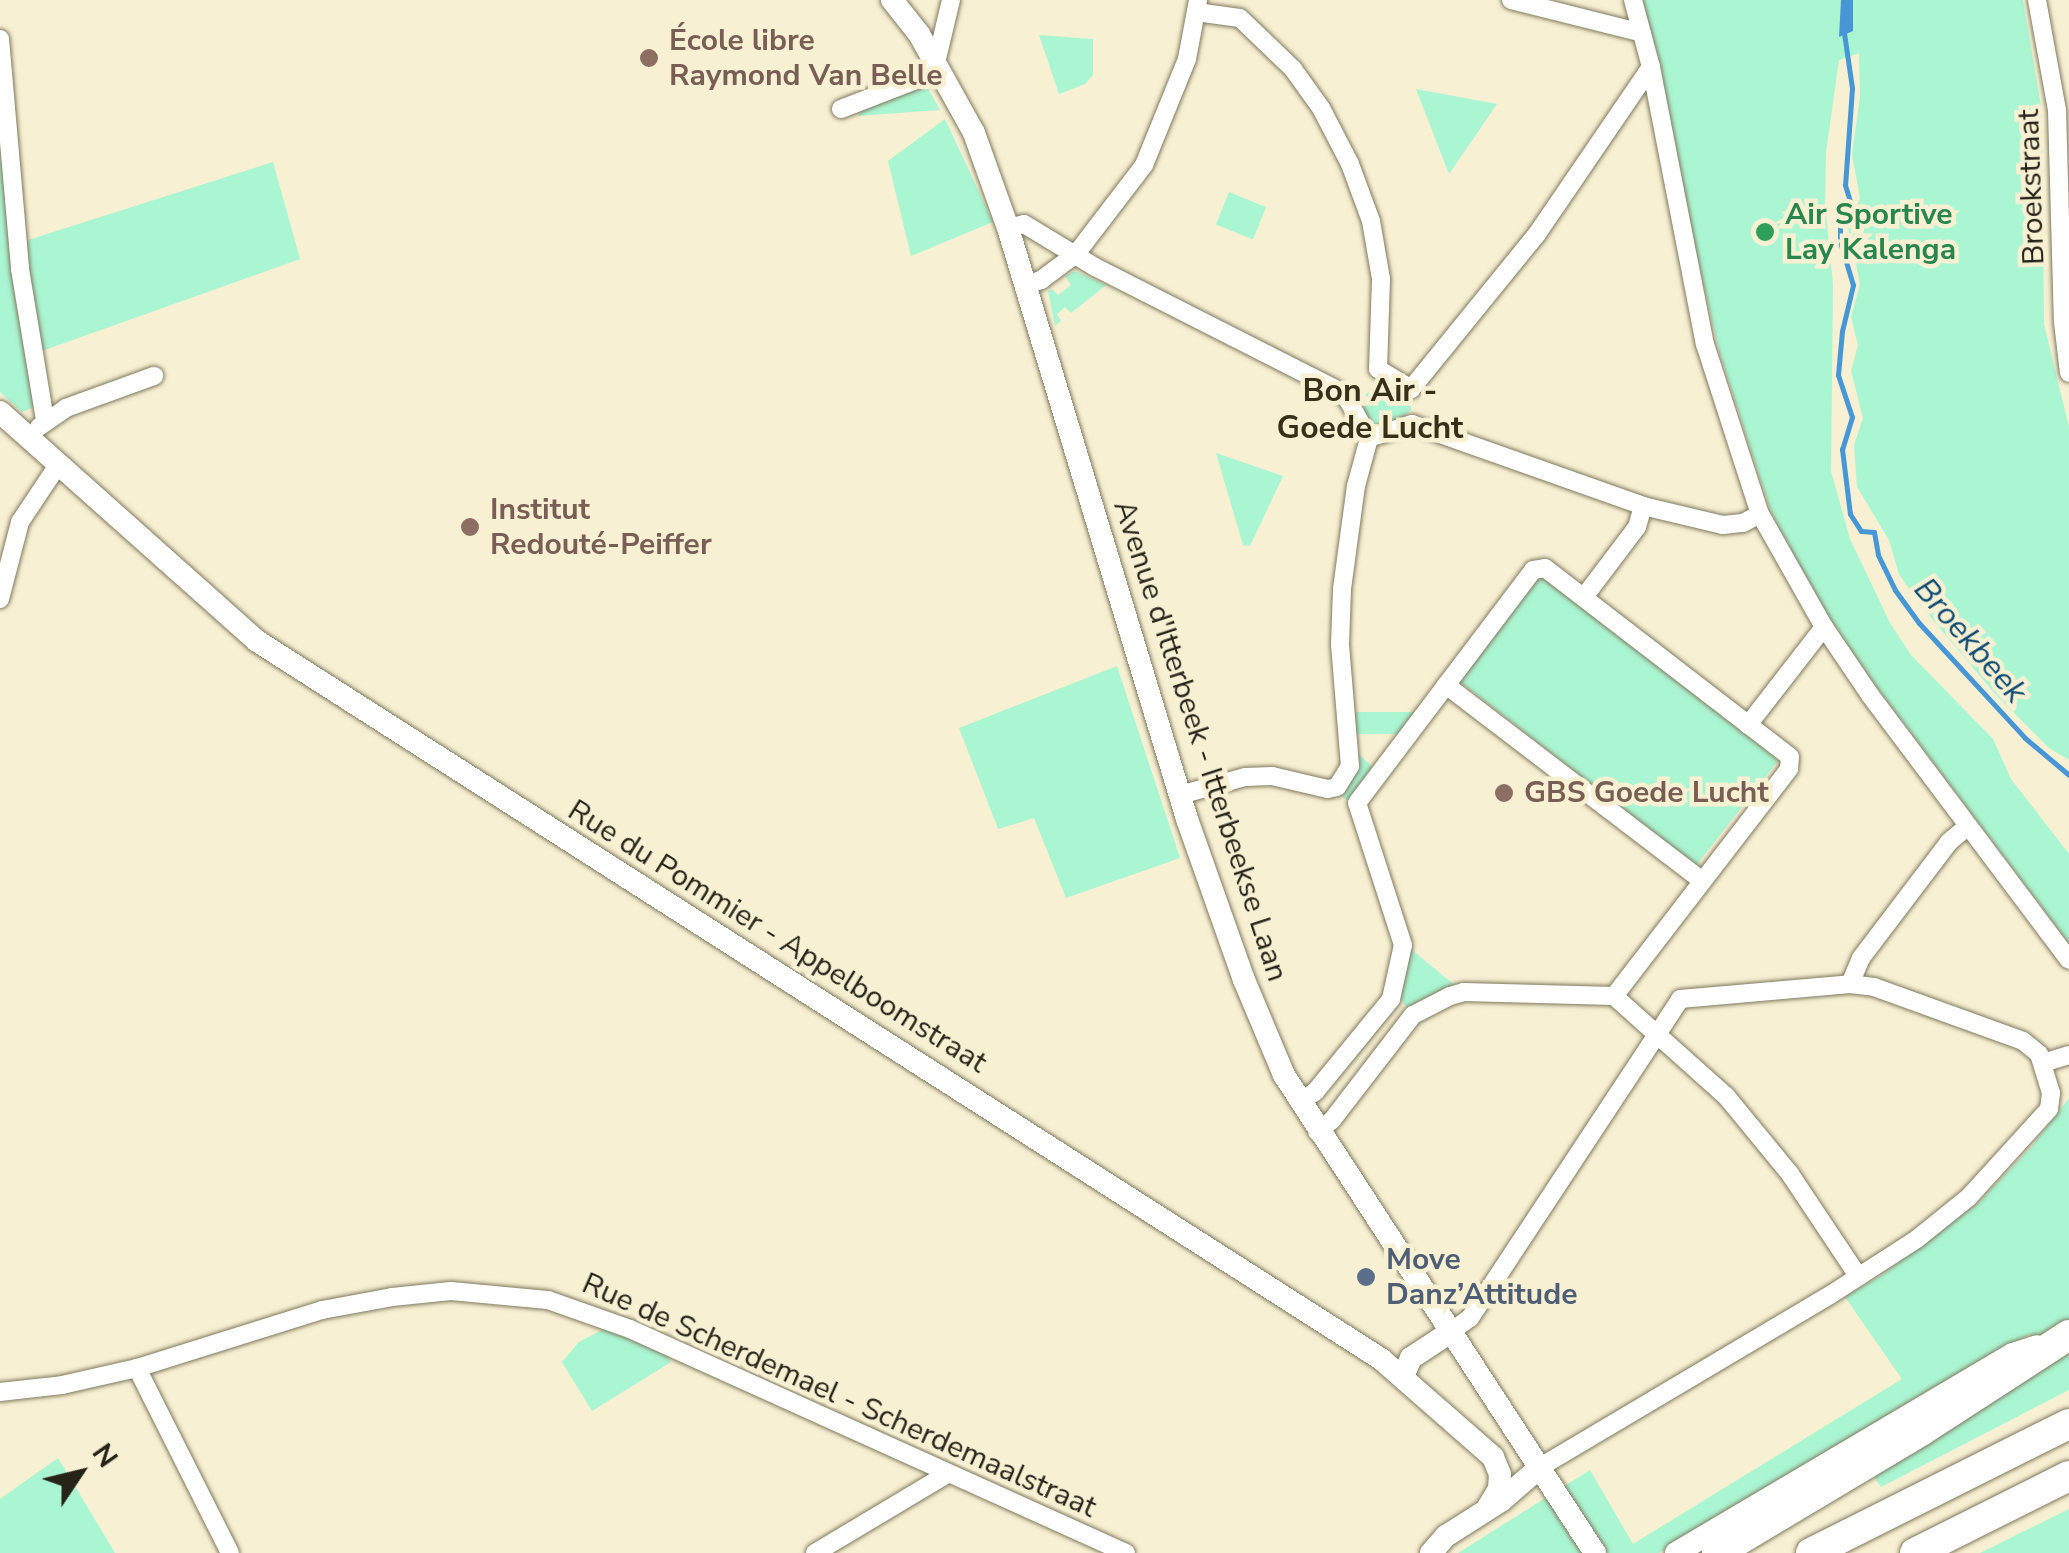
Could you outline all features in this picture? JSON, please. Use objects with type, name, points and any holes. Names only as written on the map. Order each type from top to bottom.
[{"type":"highway","points":[[1717,1553],[1921,1431],[2069,1335]]},
{"type":"highway","points":[[1812,1553],[2069,1424]]},
{"type":"highway","points":[[1915,1553],[2069,1476]]},
{"type":"main road","name":"Avenue d'Itterbeek - Itterbeekse Laan","points":[[892,0],[978,149],[1008,228],[1180,795],[1244,980],[1299,1102],[1595,1553]]},
{"type":"main road","name":"Rue du Pommier - Appelboomstraat","points":[[0,412],[257,640],[1332,1325],[1403,1376],[1494,1458],[1500,1474],[1499,1490],[1488,1510]]},
{"type":"main road","points":[[1403,1376],[1411,1358],[1449,1332]]},
{"type":"main road","points":[[1676,1553],[2012,1354],[2069,1335]]},
{"type":"main road","points":[[1431,1553],[1446,1536],[1488,1510],[1539,1468]]},
{"type":"street","points":[[841,108],[933,69],[951,0]]},
{"type":"street","points":[[1511,0],[1642,33]]},
{"type":"street","points":[[1634,0],[1651,67],[1704,344],[1760,514],[1824,626],[2069,960]]},
{"type":"street","name":"Broekstraat","points":[[2037,0],[2059,133],[2063,322],[2069,373]]},
{"type":"street","points":[[1024,285],[1041,280],[1076,254],[1144,166],[1168,115],[1197,6],[1241,9],[1321,108],[1350,164],[1371,221],[1381,279],[1381,374],[1411,389],[1537,234],[1651,67]]},
{"type":"street","points":[[0,39],[20,270],[45,420]]},
{"type":"street","points":[[1008,228],[1024,224],[1201,323],[1335,388],[1348,400],[1368,442],[1354,502],[1342,589],[1340,644],[1350,766],[1336,786],[1328,789],[1272,776],[1245,777],[1180,795]]},
{"type":"street","points":[[28,438],[45,420],[154,376]]},
{"type":"street","points":[[1368,442],[1406,424],[1418,426],[1643,506],[1723,524],[1743,523],[1760,514]]},
{"type":"street","points":[[0,599],[20,522],[58,466]]},
{"type":"street","points":[[1584,597],[1637,528],[1643,506]]},
{"type":"street","points":[[1299,1102],[1315,1092],[1392,999],[1403,946],[1357,803],[1533,570],[1545,568],[1584,597],[1792,763],[1614,996]]},
{"type":"street","points":[[1748,725],[1824,626]]},
{"type":"street","points":[[1446,686],[1701,880]]},
{"type":"street","points":[[1850,984],[1861,958],[1949,842],[1968,826]]},
{"type":"street","points":[[1449,1332],[1470,1318],[1656,1035],[1686,997],[1850,984],[1929,1005],[2023,1041],[2043,1062],[2051,1104],[2021,1144],[1969,1197],[1917,1239],[1539,1468]]},
{"type":"street","points":[[1317,1132],[1332,1120],[1413,1015],[1464,992],[1614,996],[1726,1096],[1790,1174],[1858,1276]]},
{"type":"street","points":[[2043,1062],[2069,1054]]},
{"type":"street","name":"Rue de Scherdemael - Scherdemaalstraat","points":[[0,1392],[62,1385],[137,1368],[322,1310],[451,1291],[548,1300],[630,1329],[1126,1553]]},
{"type":"street","points":[[137,1368],[230,1553]]},
{"type":"street","points":[[815,1553],[947,1474]]},
{"type":"green space","points":[[1638,0],[2023,0],[2042,112],[2044,324],[2069,427],[2069,760],[2049,748],[1995,694],[1918,602],[1899,574],[1889,540],[1857,487],[1854,445],[1863,418],[1851,371],[1858,345],[1851,317],[1860,284],[1848,226],[1860,198],[1852,154],[1860,97],[1859,53],[1839,60],[1826,152],[1825,203],[1833,284],[1831,471],[1850,539],[1890,623],[1911,655],[1993,739],[2011,779],[2069,854],[2069,943],[1878,689],[1811,590],[1770,509],[1719,351]]},
{"type":"green space","points":[[1039,35],[1093,39],[1093,75],[1085,84],[1059,94]]},
{"type":"green space","points":[[925,83],[940,110],[858,116],[861,108]]},
{"type":"green space","points":[[1416,89],[1497,104],[1449,174]]},
{"type":"green space","points":[[945,119],[993,222],[911,256],[888,161]]},
{"type":"green space","points":[[0,137],[34,407],[22,412],[0,392]]},
{"type":"green space","points":[[273,162],[300,259],[39,352],[25,241]]},
{"type":"green space","points":[[1229,192],[1266,207],[1253,239],[1216,224]]},
{"type":"green space","points":[[1075,271],[1106,285],[1071,313],[1065,307],[1057,314],[1061,321],[1055,326],[1048,291],[1052,289],[1058,295],[1071,285],[1065,276]]},
{"type":"green space","points":[[1386,383],[1410,395],[1411,410],[1399,421],[1372,425],[1364,411],[1366,394]]},
{"type":"green space","points":[[1216,453],[1283,476],[1250,546],[1243,545]]},
{"type":"green space","points":[[1541,575],[1778,760],[1696,866],[1459,681]]},
{"type":"green space","points":[[1117,666],[1180,858],[1066,898],[1034,818],[998,829],[959,728]]},
{"type":"green space","points":[[1349,712],[1420,712],[1402,734],[1352,734]]},
{"type":"green space","points":[[1353,749],[1375,769],[1352,804],[1335,791]]},
{"type":"green space","points":[[1407,946],[1456,986],[1412,1009],[1405,1006],[1399,995]]},
{"type":"green space","points":[[2069,1098],[2069,1390],[1881,1487],[1874,1477],[2048,1365],[2030,1334],[1659,1553],[1458,1553],[1590,1470],[1633,1544],[1902,1379],[1845,1297],[1882,1275],[1977,1204],[2032,1146]]},
{"type":"green space","points":[[606,1328],[665,1354],[671,1362],[592,1411],[562,1362],[579,1342]]},
{"type":"green space","points":[[58,1458],[115,1553],[0,1553],[0,1499]]},
{"type":"green space","points":[[2069,1509],[2069,1553],[1980,1553]]},
{"type":"water","points":[[1841,0],[1853,0],[1853,31],[1839,37]]},
{"type":"waterway","name":"Broekbeek","points":[[1844,33],[1852,88],[1845,185],[1851,205],[1840,226],[1840,242],[1853,285],[1842,331],[1838,375],[1852,417],[1842,449],[1850,514],[1861,531],[1874,532],[1878,555],[1895,590],[1919,623],[2025,738],[2069,775]]},
{"type":"place","name":"École libre Raymond Van Belle","points":[[649,58]]},
{"type":"place","name":"Air Sportive Lay Kalenga","points":[[1765,232]]},
{"type":"place","name":"Institut Redouté-Peiffer","points":[[470,527]]},
{"type":"place","name":"GBS Goede Lucht","points":[[1504,793]]},
{"type":"place","name":"Move Danz’Attitude","points":[[1366,1277]]},
{"type":"district","name":"Bon Air - Goede Lucht","points":[[1370,410]]}]
